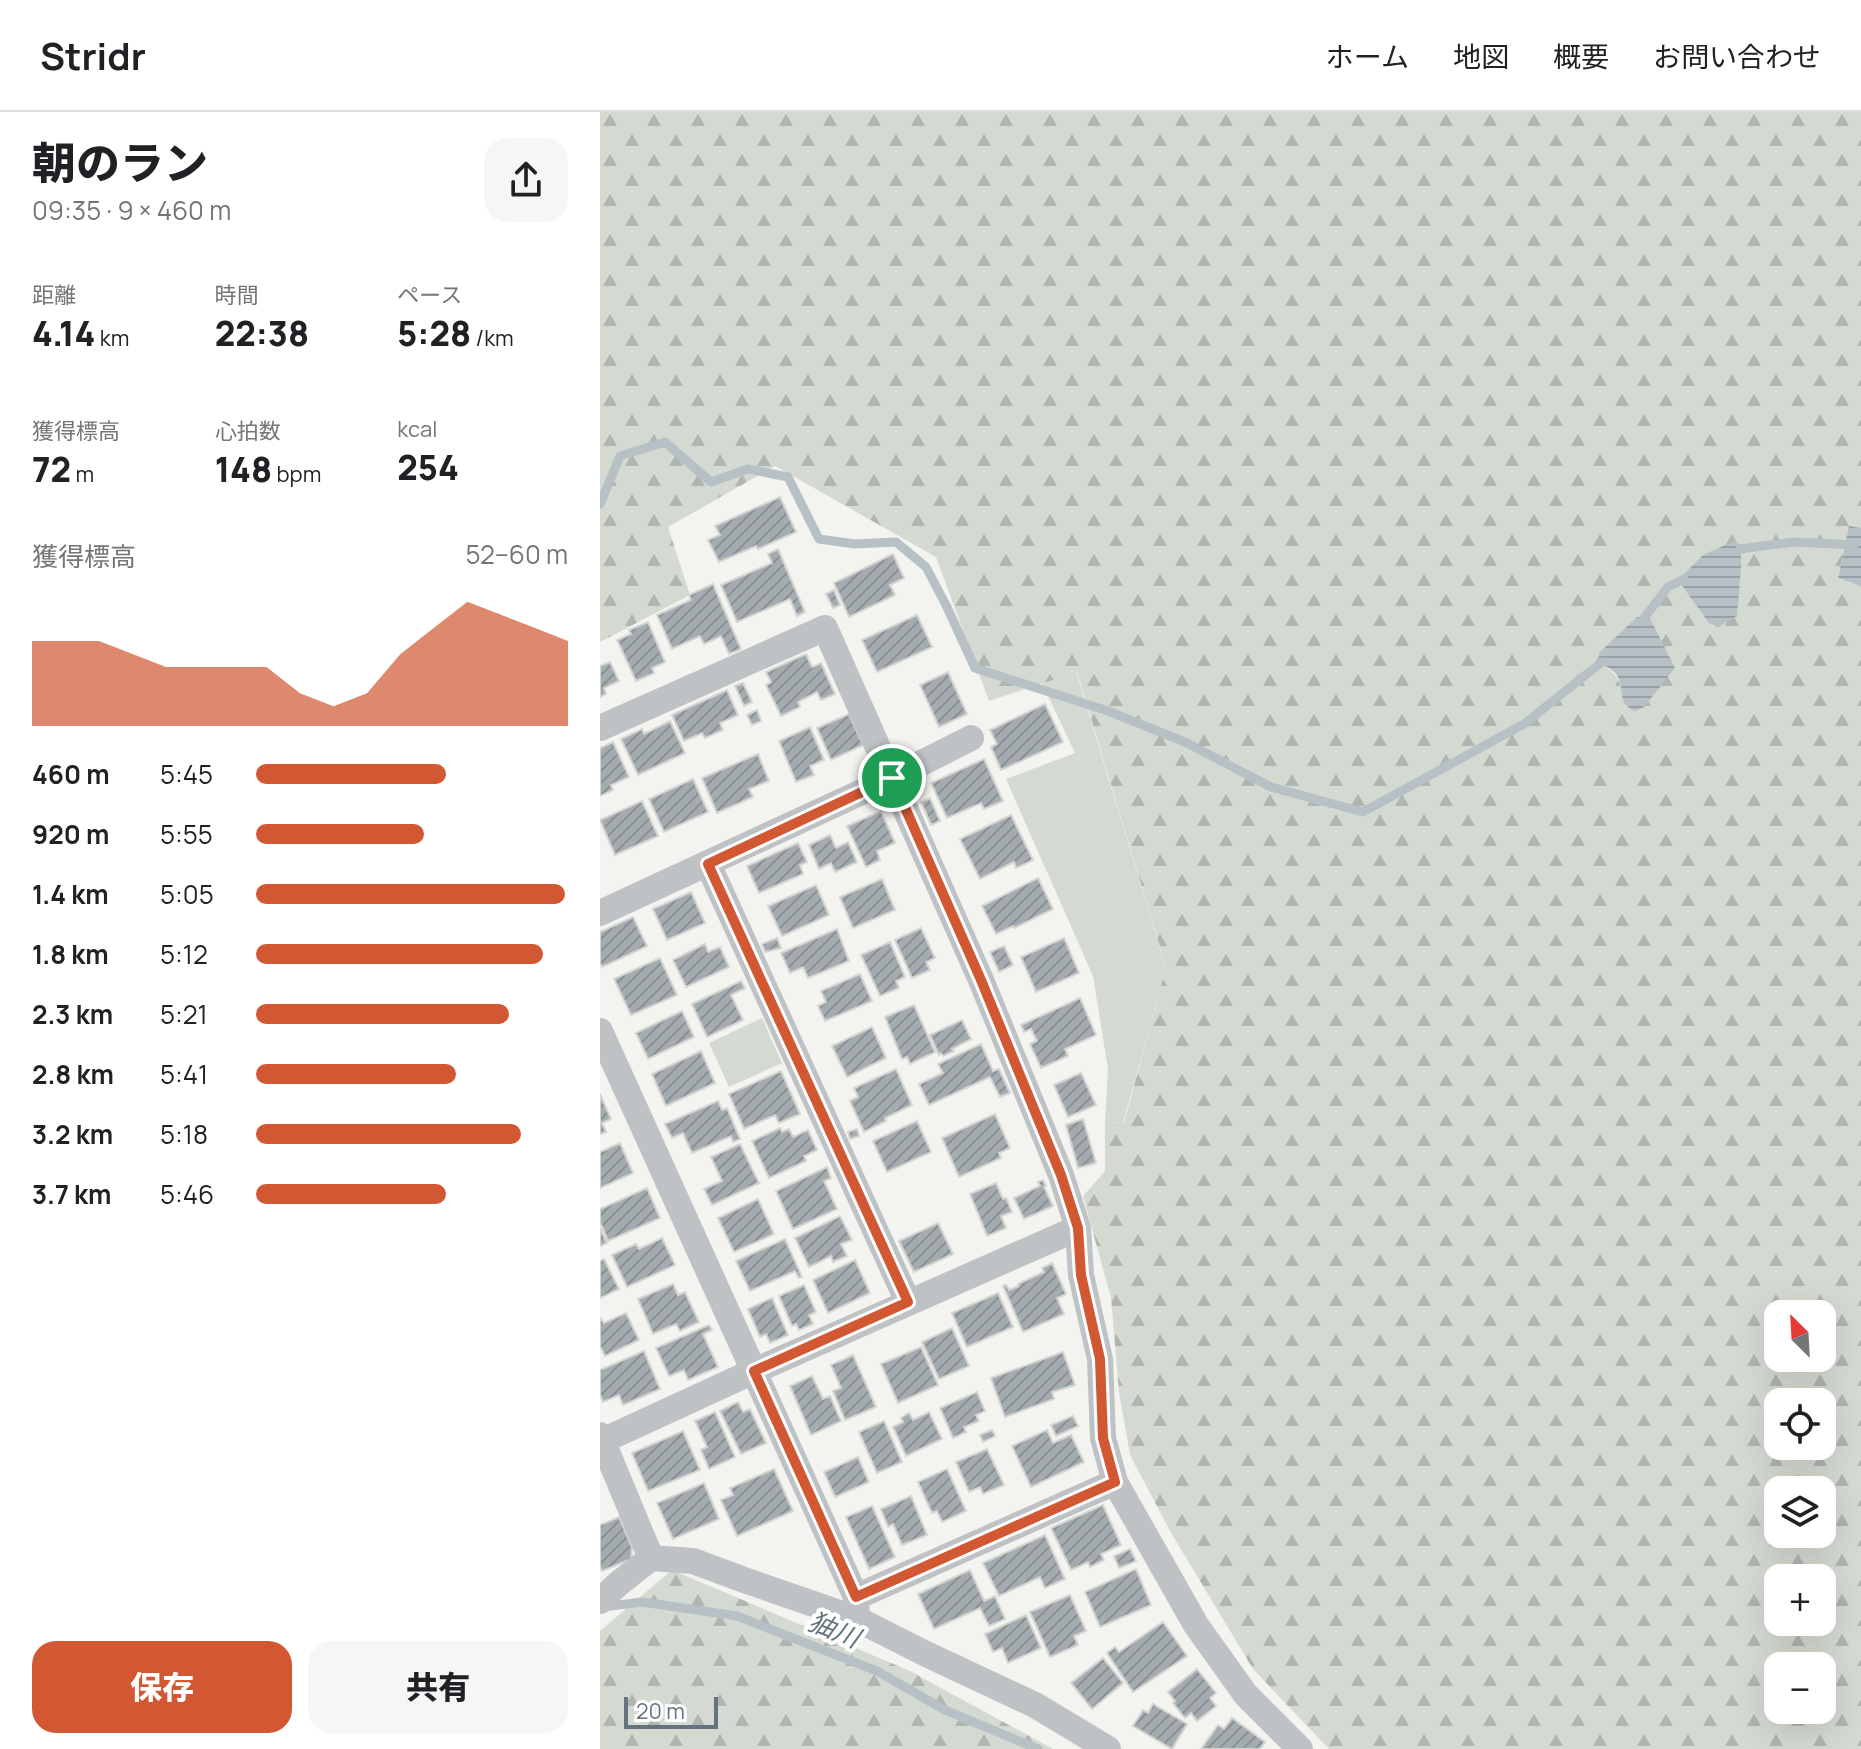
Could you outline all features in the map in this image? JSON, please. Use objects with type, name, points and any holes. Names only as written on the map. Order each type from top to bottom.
[{"type":"street","points":[[600,728],[825,628],[981,980],[1061,1175],[1078,1228],[1081,1275],[1100,1359],[1103,1438],[1115,1482],[1196,1625],[1246,1695],[1300,1749]]},
{"type":"street","points":[[600,913],[892,778],[971,738]]},
{"type":"street","points":[[708,864],[908,1302]]},
{"type":"street","points":[[600,1031],[754,1371],[856,1608]]},
{"type":"street","points":[[651,1558],[601,1439],[1078,1228]]},
{"type":"street","points":[[856,1608],[1115,1482]]},
{"type":"street","points":[[609,1592],[651,1558],[693,1561],[747,1581],[856,1608],[924,1653],[1035,1705],[1108,1749]]},
{"type":"green space","points":[[600,112],[1861,112],[1861,528],[1849,527],[1838,578],[1861,586],[1861,1749],[1329,1749],[1253,1669],[1170,1531],[1130,1455],[1119,1392],[1111,1298],[1083,1196],[1105,1171],[1105,1122],[1124,1123],[1166,967],[1077,672],[989,701],[936,557],[775,466],[668,527],[690,595],[600,642]],"holes":[[[1607,668],[1675,669],[1622,699],[1619,681]]]},
{"type":"green space","points":[[1076,671],[1166,968],[1123,1123],[1105,1122],[1108,1069],[1093,976],[1006,779],[1075,753],[1042,683]]},
{"type":"green space","points":[[762,1018],[782,1063],[729,1087],[709,1043]]},
{"type":"green space","points":[[672,1570],[910,1671],[1053,1749],[600,1749],[600,1631]]},
{"type":"shaded area","points":[[1849,526],[1861,528],[1861,586],[1838,578]]},
{"type":"shaded area","points":[[1734,541],[1741,546],[1737,616],[1718,627],[1709,623],[1678,580],[1703,555]]},
{"type":"shaded area","points":[[1637,617],[1650,618],[1675,668],[1644,707],[1635,711],[1625,703],[1618,678],[1599,661],[1599,653]]},
{"type":"building","points":[[780,497],[796,532],[719,562],[708,540],[720,535],[715,526]]},
{"type":"building","points":[[778,549],[805,612],[797,616],[790,599],[737,622],[721,585],[772,563],[768,554]]},
{"type":"building","points":[[893,554],[904,578],[890,585],[895,595],[849,617],[834,583]]},
{"type":"building","points":[[713,584],[741,649],[729,654],[721,636],[704,644],[700,636],[672,649],[657,615],[691,600],[689,595]]},
{"type":"building","points":[[834,590],[840,605],[833,608],[826,594]]},
{"type":"building","points":[[917,615],[932,647],[877,672],[862,640]]},
{"type":"building","points":[[648,622],[665,662],[652,668],[654,673],[636,681],[617,640],[631,634],[629,630]]},
{"type":"building","points":[[806,654],[812,667],[821,663],[835,694],[821,700],[817,692],[798,702],[800,707],[781,716],[766,685],[771,682],[766,672]]},
{"type":"building","points":[[610,662],[619,681],[604,688],[606,694],[600,697],[600,666]]},
{"type":"building","points":[[948,672],[967,714],[939,727],[920,685]]},
{"type":"building","points":[[743,683],[752,702],[744,706],[735,686]]},
{"type":"building","points":[[727,690],[738,715],[720,723],[723,730],[705,738],[702,733],[684,741],[672,715]]},
{"type":"building","points":[[1045,704],[1063,742],[1001,770],[991,747],[997,744],[990,730]]},
{"type":"building","points":[[757,710],[761,721],[752,725],[747,715]]},
{"type":"building","points":[[849,714],[863,745],[831,760],[817,728]]},
{"type":"building","points":[[670,721],[685,753],[638,775],[621,739],[642,729],[644,734]]},
{"type":"building","points":[[810,727],[824,760],[810,766],[814,775],[796,782],[779,741]]},
{"type":"building","points":[[613,742],[629,777],[611,785],[613,790],[600,796],[600,748]]},
{"type":"building","points":[[758,754],[769,781],[749,789],[753,797],[717,813],[702,778]]},
{"type":"building","points":[[984,759],[1003,801],[984,809],[981,803],[947,818],[931,783]]},
{"type":"building","points":[[693,779],[708,812],[664,832],[649,799]]},
{"type":"building","points":[[930,798],[940,821],[931,825],[921,802]]},
{"type":"building","points":[[642,801],[658,836],[615,855],[600,820]]},
{"type":"building","points":[[881,811],[895,843],[877,851],[880,860],[866,867],[847,826]]},
{"type":"building","points":[[1011,815],[1033,860],[1016,868],[1014,862],[980,879],[960,839]]},
{"type":"building","points":[[830,835],[836,848],[848,842],[857,862],[835,872],[831,863],[819,869],[809,845]]},
{"type":"building","points":[[798,843],[807,862],[800,865],[803,874],[759,893],[747,866]]},
{"type":"building","points":[[1038,878],[1053,909],[996,934],[982,906]]},
{"type":"building","points":[[882,879],[895,910],[853,928],[840,897]]},
{"type":"building","points":[[816,885],[829,915],[782,936],[768,906]]},
{"type":"building","points":[[691,892],[705,923],[667,940],[653,909]]},
{"type":"building","points":[[633,917],[647,946],[602,967],[600,932]]},
{"type":"building","points":[[921,928],[935,958],[926,962],[930,970],[912,978],[895,940]]},
{"type":"building","points":[[837,929],[849,961],[808,978],[803,967],[790,973],[781,953]]},
{"type":"building","points":[[777,938],[781,948],[765,952],[762,944]]},
{"type":"building","points":[[1064,938],[1079,973],[1036,992],[1021,957]]},
{"type":"building","points":[[890,942],[905,977],[896,981],[899,988],[880,996],[861,955]]},
{"type":"building","points":[[705,944],[708,952],[720,947],[729,967],[686,987],[673,960]]},
{"type":"building","points":[[1004,946],[1013,965],[999,972],[990,952]]},
{"type":"building","points":[[660,958],[677,995],[631,1015],[614,979]]},
{"type":"building","points":[[860,974],[872,1001],[825,1021],[818,1006],[826,1002],[821,991]]},
{"type":"building","points":[[741,981],[745,988],[731,995],[743,1020],[707,1037],[692,1004]]},
{"type":"building","points":[[1080,998],[1096,1035],[1065,1049],[1068,1056],[1041,1068],[1030,1044],[1037,1041],[1031,1029],[1024,1032],[1021,1025]]},
{"type":"building","points":[[914,1005],[935,1052],[910,1064],[907,1057],[902,1059],[885,1017]]},
{"type":"building","points":[[682,1011],[694,1037],[648,1059],[636,1033]]},
{"type":"building","points":[[962,1020],[971,1039],[952,1049],[954,1051],[939,1055],[930,1035]]},
{"type":"building","points":[[872,1027],[886,1058],[847,1077],[832,1046]]},
{"type":"building","points":[[981,1044],[993,1071],[999,1069],[1010,1093],[1000,1097],[990,1077],[929,1105],[919,1084],[943,1073],[938,1064]]},
{"type":"building","points":[[701,1051],[715,1083],[666,1106],[652,1074]]},
{"type":"building","points":[[896,1069],[912,1105],[864,1132],[850,1101],[858,1097],[854,1088]]},
{"type":"building","points":[[781,1071],[800,1114],[779,1123],[775,1115],[744,1129],[729,1094]]},
{"type":"building","points":[[1081,1073],[1096,1105],[1068,1117],[1054,1085]]},
{"type":"building","points":[[600,1094],[611,1119],[602,1123],[606,1132],[600,1134]]},
{"type":"building","points":[[718,1101],[722,1110],[727,1108],[740,1139],[733,1142],[731,1136],[692,1153],[683,1133],[672,1138],[665,1124]]},
{"type":"building","points":[[995,1114],[1010,1148],[999,1153],[1001,1158],[959,1177],[942,1138]]},
{"type":"building","points":[[1083,1119],[1096,1163],[1078,1168],[1066,1125]]},
{"type":"building","points":[[917,1121],[931,1152],[887,1172],[873,1141]]},
{"type":"building","points":[[780,1128],[782,1132],[789,1129],[793,1137],[808,1130],[817,1150],[804,1156],[806,1161],[769,1178],[752,1141]]},
{"type":"building","points":[[857,1129],[859,1136],[850,1139],[848,1132]]},
{"type":"building","points":[[620,1143],[633,1173],[600,1188],[600,1152]]},
{"type":"building","points":[[740,1144],[759,1183],[712,1205],[704,1189],[722,1181],[711,1157]]},
{"type":"building","points":[[827,1167],[831,1178],[824,1181],[837,1209],[793,1229],[776,1191]]},
{"type":"building","points":[[1043,1180],[1053,1206],[1024,1219],[1014,1198],[1040,1186],[1038,1182]]},
{"type":"building","points":[[996,1183],[1012,1212],[1001,1216],[1006,1228],[987,1236],[970,1194]]},
{"type":"building","points":[[647,1188],[660,1218],[608,1241],[600,1222],[600,1209]]},
{"type":"building","points":[[758,1199],[774,1234],[734,1252],[718,1218]]},
{"type":"building","points":[[840,1216],[852,1240],[841,1244],[847,1256],[833,1262],[831,1256],[809,1267],[795,1238]]},
{"type":"building","points":[[938,1223],[953,1254],[914,1272],[899,1241]]},
{"type":"building","points":[[600,1228],[607,1243],[600,1246]]},
{"type":"building","points":[[662,1238],[675,1265],[627,1287],[612,1255],[636,1244],[639,1249]]},
{"type":"building","points":[[785,1239],[802,1277],[799,1278],[795,1271],[750,1291],[736,1261]]},
{"type":"building","points":[[604,1259],[619,1289],[600,1298],[600,1261]]},
{"type":"building","points":[[855,1260],[870,1293],[828,1313],[813,1280]]},
{"type":"building","points":[[1052,1263],[1066,1294],[1057,1298],[1064,1314],[1023,1332],[1003,1286],[1006,1285],[1009,1290],[1019,1286],[1044,1272],[1042,1268]]},
{"type":"building","points":[[673,1284],[678,1295],[685,1292],[699,1322],[680,1331],[676,1324],[653,1334],[638,1299]]},
{"type":"building","points":[[804,1285],[816,1312],[809,1315],[813,1324],[799,1330],[796,1324],[792,1326],[779,1296]]},
{"type":"building","points":[[998,1293],[1013,1327],[967,1347],[952,1313]]},
{"type":"building","points":[[772,1298],[788,1335],[770,1343],[766,1334],[760,1337],[748,1309]]},
{"type":"building","points":[[626,1313],[639,1340],[605,1356],[600,1346],[600,1318],[604,1323]]},
{"type":"building","points":[[709,1325],[712,1330],[703,1334],[718,1367],[688,1380],[684,1370],[669,1376],[656,1348]]},
{"type":"building","points":[[952,1328],[969,1366],[939,1379],[922,1342]]},
{"type":"building","points":[[921,1347],[938,1385],[898,1403],[881,1364]]},
{"type":"building","points":[[644,1351],[660,1389],[623,1405],[619,1395],[603,1402],[600,1370]]},
{"type":"building","points":[[1063,1352],[1075,1385],[1052,1392],[1054,1399],[1005,1417],[991,1378]]},
{"type":"building","points":[[853,1355],[876,1407],[845,1420],[833,1391],[841,1388],[831,1365]]},
{"type":"building","points":[[812,1376],[823,1399],[830,1396],[841,1421],[811,1435],[790,1386]]},
{"type":"building","points":[[977,1392],[985,1411],[976,1415],[979,1421],[964,1427],[966,1432],[953,1438],[940,1408]]},
{"type":"building","points":[[738,1402],[743,1412],[750,1409],[766,1443],[741,1454],[720,1411]]},
{"type":"building","points":[[715,1412],[735,1457],[709,1469],[701,1450],[707,1447],[695,1421]]},
{"type":"building","points":[[929,1412],[942,1439],[906,1456],[893,1427],[903,1422],[901,1418],[909,1413],[913,1420]]},
{"type":"building","points":[[1073,1416],[1078,1426],[1056,1436],[1051,1425]]},
{"type":"building","points":[[884,1421],[902,1462],[877,1473],[859,1432]]},
{"type":"building","points":[[992,1430],[995,1436],[983,1442],[980,1435]]},
{"type":"building","points":[[1047,1430],[1053,1443],[1071,1435],[1084,1462],[1031,1487],[1012,1446]]},
{"type":"building","points":[[683,1431],[700,1470],[648,1491],[632,1453]]},
{"type":"building","points":[[987,1449],[1004,1485],[983,1494],[980,1487],[969,1492],[956,1462]]},
{"type":"building","points":[[858,1457],[869,1482],[835,1497],[824,1472]]},
{"type":"building","points":[[774,1469],[793,1511],[737,1536],[721,1500],[733,1495],[730,1488]]},
{"type":"building","points":[[947,1469],[966,1511],[942,1522],[937,1511],[932,1513],[918,1482]]},
{"type":"building","points":[[704,1483],[719,1519],[673,1539],[657,1503]]},
{"type":"building","points":[[911,1496],[927,1535],[902,1545],[893,1524],[888,1527],[881,1509]]},
{"type":"building","points":[[1103,1505],[1121,1545],[1101,1554],[1104,1560],[1090,1567],[1088,1562],[1071,1570],[1051,1528]]},
{"type":"building","points":[[872,1506],[895,1557],[869,1569],[846,1517]]},
{"type":"building","points":[[619,1517],[632,1547],[631,1559],[602,1571],[600,1525]]},
{"type":"building","points":[[1045,1535],[1065,1579],[1045,1588],[1040,1577],[999,1596],[983,1563]]},
{"type":"building","points":[[1130,1549],[1136,1561],[1119,1568],[1114,1556]]},
{"type":"building","points":[[1136,1569],[1151,1605],[1100,1627],[1085,1592]]},
{"type":"building","points":[[970,1570],[984,1601],[995,1596],[1005,1619],[989,1626],[980,1608],[934,1629],[918,1594]]},
{"type":"building","points":[[1070,1595],[1086,1631],[1074,1636],[1078,1645],[1050,1657],[1030,1612]]},
{"type":"building","points":[[1026,1615],[1041,1648],[1008,1663],[1002,1648],[993,1652],[985,1634]]},
{"type":"building","points":[[1163,1622],[1187,1656],[1133,1692],[1107,1653],[1115,1647],[1119,1652]]},
{"type":"building","points":[[1103,1658],[1123,1683],[1092,1709],[1071,1683]]},
{"type":"building","points":[[1197,1669],[1216,1693],[1210,1698],[1216,1706],[1197,1721],[1191,1713],[1185,1718],[1168,1692]]},
{"type":"building","points":[[1153,1704],[1187,1724],[1172,1749],[1133,1726],[1143,1710],[1148,1713]]},
{"type":"building","points":[[1232,1718],[1265,1742],[1260,1749],[1201,1749],[1218,1725],[1224,1729]]},
{"type":"waterway","points":[[600,504],[620,456],[665,442],[711,482],[748,469],[788,477],[819,539],[855,544],[896,542],[926,567],[975,668],[1108,711],[1185,742],[1271,787],[1363,812],[1524,724],[1602,662]]},
{"type":"waterway","points":[[1740,549],[1794,542],[1854,545]]},
{"type":"waterway","points":[[1641,622],[1668,587],[1684,579]]},
{"type":"waterway","name":"㹨川","points":[[603,1607],[642,1602],[737,1616],[877,1671],[945,1710],[1038,1749]]},
{"type":"route","points":[[892,778],[981,980],[1061,1175],[1078,1228],[1081,1275],[1100,1359],[1103,1438],[1115,1482],[856,1597],[754,1371],[908,1302],[708,864],[892,778]]}]
